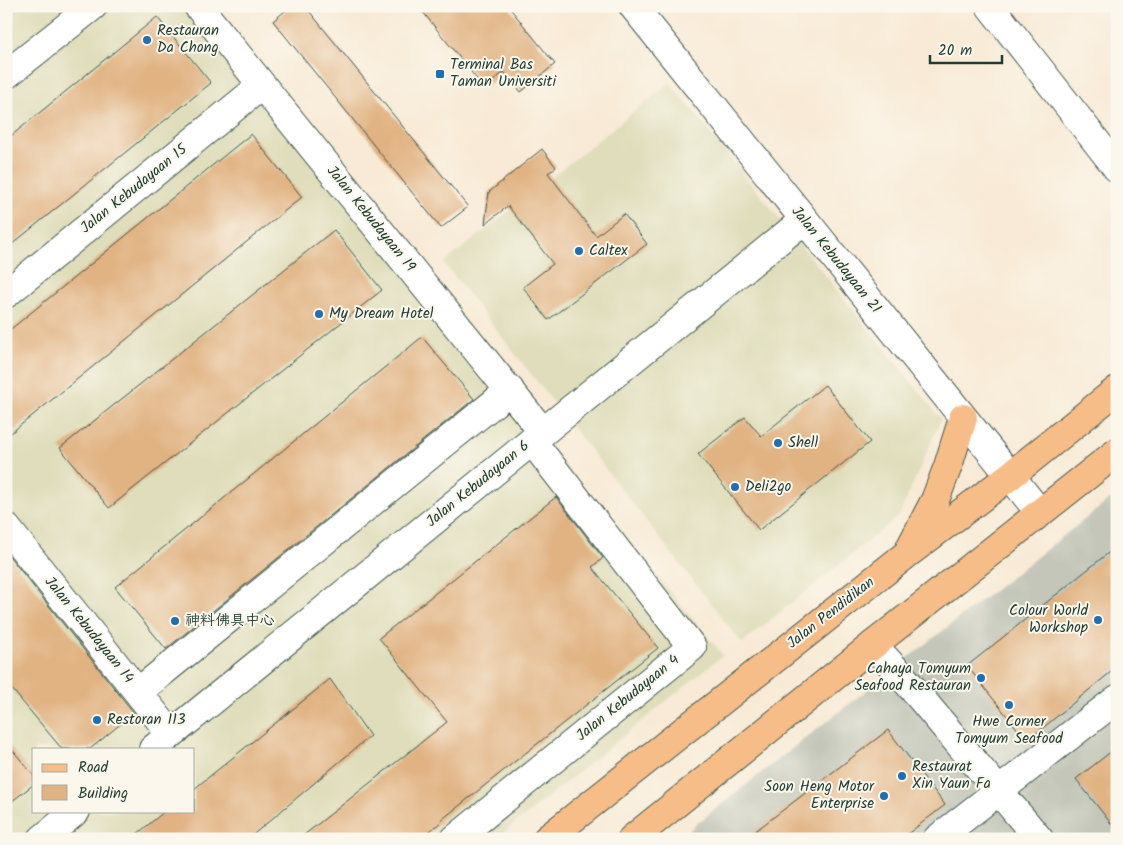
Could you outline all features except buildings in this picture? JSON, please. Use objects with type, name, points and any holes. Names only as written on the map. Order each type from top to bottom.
[{"type":"main road","name":"Jalan Pendidikan","points":[[547,839],[1117,390]]},
{"type":"main road","points":[[907,554],[935,500],[964,418]]},
{"type":"main road","points":[[632,839],[1117,452]]},
{"type":"street","points":[[6,75],[93,6]]},
{"type":"street","name":"Jalan Kebudayaan 19","points":[[198,6],[510,390],[538,436]]},
{"type":"street","name":"Jalan Kebudayaan 21","points":[[633,6],[1040,513]]},
{"type":"street","points":[[990,6],[1117,168]]},
{"type":"street","name":"Jalan Kebudayaan 15","points":[[6,294],[262,85]]},
{"type":"street","name":"Jalan Kebudayaan 6","points":[[162,741],[804,220]]},
{"type":"street","points":[[138,692],[510,390]]},
{"type":"street","name":"Jalan Kebudayaan 4","points":[[455,839],[692,646],[538,436]]},
{"type":"street","name":"Jalan Kebudayaan 14","points":[[6,526],[138,692],[162,741]]},
{"type":"street","points":[[873,645],[908,683],[1039,839]]},
{"type":"street","points":[[936,839],[1117,699]]},
{"type":"street","points":[[42,839],[75,812]]},
{"type":"shaded area","points":[[6,6],[183,6],[723,655],[496,839],[6,839]]},
{"type":"shaded area","points":[[670,83],[941,419],[899,516],[742,643],[444,263]]},
{"type":"shaded area","points":[[1117,494],[1117,839],[679,839],[700,821]]},
{"type":"place","name":"Restauran Da Chong","points":[[147,40]]},
{"type":"place","name":"Terminal Bas Taman Universiti","points":[[440,74]]},
{"type":"place","name":"Caltex","points":[[579,251]]},
{"type":"place","name":"My Dream Hotel","points":[[319,314]]},
{"type":"place","name":"Shell","points":[[778,443]]},
{"type":"place","name":"Deli2go","points":[[735,487]]},
{"type":"place","name":"Colour World Workshop","points":[[1098,620]]},
{"type":"place","name":"神料佛具中心","points":[[175,621]]},
{"type":"place","name":"Cahaya Tomyum Seafood Restauran","points":[[981,678]]},
{"type":"place","name":"Hwe Corner Tomyum Seafood","points":[[1009,705]]},
{"type":"place","name":"Restoran 113","points":[[97,720]]},
{"type":"place","name":"Restaurat Xin Yaun Fa","points":[[902,776]]},
{"type":"place","name":"Soon Heng Motor Enterprise","points":[[884,796]]}]
